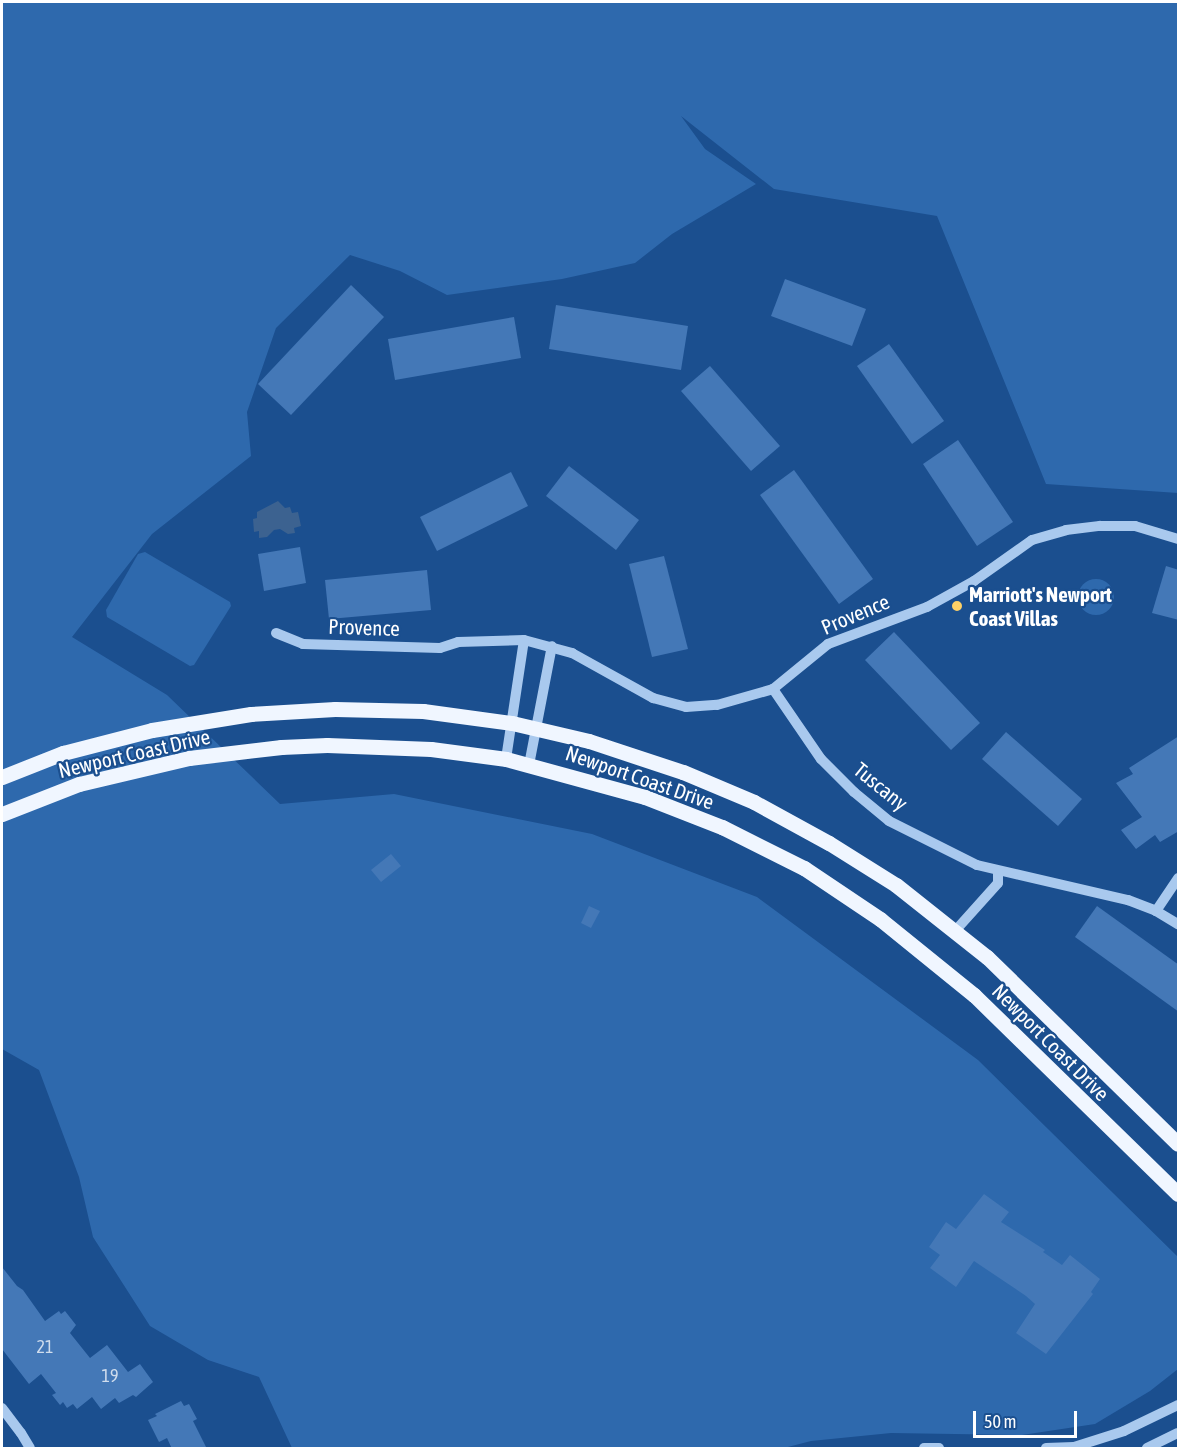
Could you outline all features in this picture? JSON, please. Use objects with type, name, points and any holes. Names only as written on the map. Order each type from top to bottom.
[{"type":"main road","name":"Newport Coast Drive","points":[[2,777],[63,753],[152,730],[251,714],[335,709],[423,711],[512,723],[589,741],[683,772],[754,802],[829,843],[896,885],[987,957],[1179,1144]]},
{"type":"main road","name":"Newport Coast Drive","points":[[2,814],[79,784],[189,758],[281,747],[431,749],[506,759],[645,797],[722,827],[804,868],[880,920],[974,995],[1179,1194]]},
{"type":"street","name":"Provence","points":[[276,633],[303,644],[428,648],[440,648],[458,642],[524,640],[552,646],[588,661],[653,698],[686,707],[717,705],[773,689],[828,644],[927,607],[974,581],[1032,540],[1066,530],[1100,526],[1135,526],[1179,539]]},
{"type":"street","points":[[506,759],[524,640]]},
{"type":"street","points":[[529,765],[552,646]]},
{"type":"street","name":"Tuscany","points":[[773,689],[821,759],[854,792],[889,821],[977,865],[1128,900],[1156,911],[1179,924]]},
{"type":"street","points":[[955,931],[998,884],[998,871]]},
{"type":"street","points":[[1156,911],[1179,878]]},
{"type":"street","points":[[1046,1449],[1074,1447],[1124,1431],[1179,1405]]},
{"type":"street","points":[[2,1408],[21,1432],[30,1449]]},
{"type":"street","points":[[1147,1449],[1179,1433]]},
{"type":"street","points":[[924,1449],[939,1449]]},
{"type":"shaded area","points":[[2,2],[1178,2],[1178,493],[1046,484],[937,216],[774,189],[681,116],[705,149],[756,184],[672,234],[635,263],[562,279],[447,295],[400,271],[350,255],[276,328],[247,412],[251,456],[152,534],[72,637],[167,695],[280,804],[394,794],[592,834],[757,897],[978,1060],[1178,1257],[1178,1369],[1150,1391],[1095,1424],[1022,1435],[891,1433],[811,1441],[784,1448],[292,1448],[259,1377],[208,1360],[150,1326],[93,1237],[79,1177],[39,1070],[2,1049]]},
{"type":"shaded area","points":[[278,501],[285,508],[290,507],[292,513],[298,512],[301,526],[294,528],[295,533],[288,534],[280,529],[274,530],[267,537],[259,538],[259,531],[254,532],[253,519],[257,518],[257,512]]},
{"type":"shaded area","points":[[145,552],[230,602],[231,606],[194,665],[190,666],[107,617],[106,610],[138,554]]},
{"type":"shaded area","points":[[1096,579],[1108,585],[1114,597],[1108,609],[1096,615],[1084,609],[1078,597],[1084,585]]},
{"type":"building","points":[[785,279],[866,309],[852,346],[771,316]]},
{"type":"building","points":[[351,285],[384,317],[291,415],[258,384]]},
{"type":"building","points":[[556,305],[688,326],[681,370],[549,349]]},
{"type":"building","points":[[514,317],[521,358],[395,380],[388,339]]},
{"type":"building","points":[[889,344],[944,421],[912,444],[857,366]]},
{"type":"building","points":[[710,366],[780,446],[751,471],[681,391]]},
{"type":"building","points":[[958,440],[1013,522],[977,546],[923,464]]},
{"type":"building","points":[[569,466],[639,520],[616,550],[546,496]]},
{"type":"building","points":[[794,470],[873,579],[839,604],[760,495]]},
{"type":"building","points":[[511,472],[528,506],[437,551],[420,517]]},
{"type":"building","points":[[300,547],[306,583],[264,591],[258,554]]},
{"type":"building","points":[[664,556],[688,649],[652,657],[629,564]]},
{"type":"building","points":[[1166,566],[1179,570],[1179,620],[1152,613]]},
{"type":"building","points":[[427,570],[431,610],[329,619],[325,580]]},
{"type":"building","points":[[894,632],[980,723],[951,750],[865,660]]},
{"type":"building","points":[[1006,732],[1082,799],[1058,826],[982,759]]},
{"type":"building","points":[[1179,736],[1179,831],[1160,842],[1155,835],[1136,849],[1121,830],[1142,817],[1116,783],[1133,774],[1129,768]]},
{"type":"building","points":[[391,854],[401,866],[381,882],[371,870]]},
{"type":"building","points":[[589,906],[600,911],[591,928],[581,923]]},
{"type":"building","points":[[1097,906],[1179,965],[1179,1012],[1075,937]]},
{"type":"building","points":[[984,1194],[1009,1212],[1001,1222],[1045,1250],[1043,1252],[1062,1265],[1070,1255],[1100,1279],[1091,1292],[1093,1294],[1046,1354],[1016,1333],[1035,1304],[1026,1296],[974,1261],[956,1287],[930,1268],[940,1255],[929,1247],[946,1222],[956,1229]]},
{"type":"building","points":[[2,1267],[23,1290],[45,1321],[59,1311],[61,1314],[65,1311],[76,1325],[70,1333],[90,1358],[107,1345],[128,1372],[140,1364],[153,1382],[136,1397],[133,1395],[119,1403],[115,1398],[101,1409],[92,1397],[77,1409],[73,1404],[67,1408],[63,1402],[60,1405],[52,1395],[56,1393],[41,1374],[29,1384],[2,1349]]},
{"type":"building","points":[[181,1401],[184,1406],[189,1404],[197,1419],[193,1421],[207,1449],[172,1449],[167,1438],[159,1442],[148,1420]]},
{"type":"place","name":"Marriott's Newport Coast Villas","points":[[957,606]]}]
